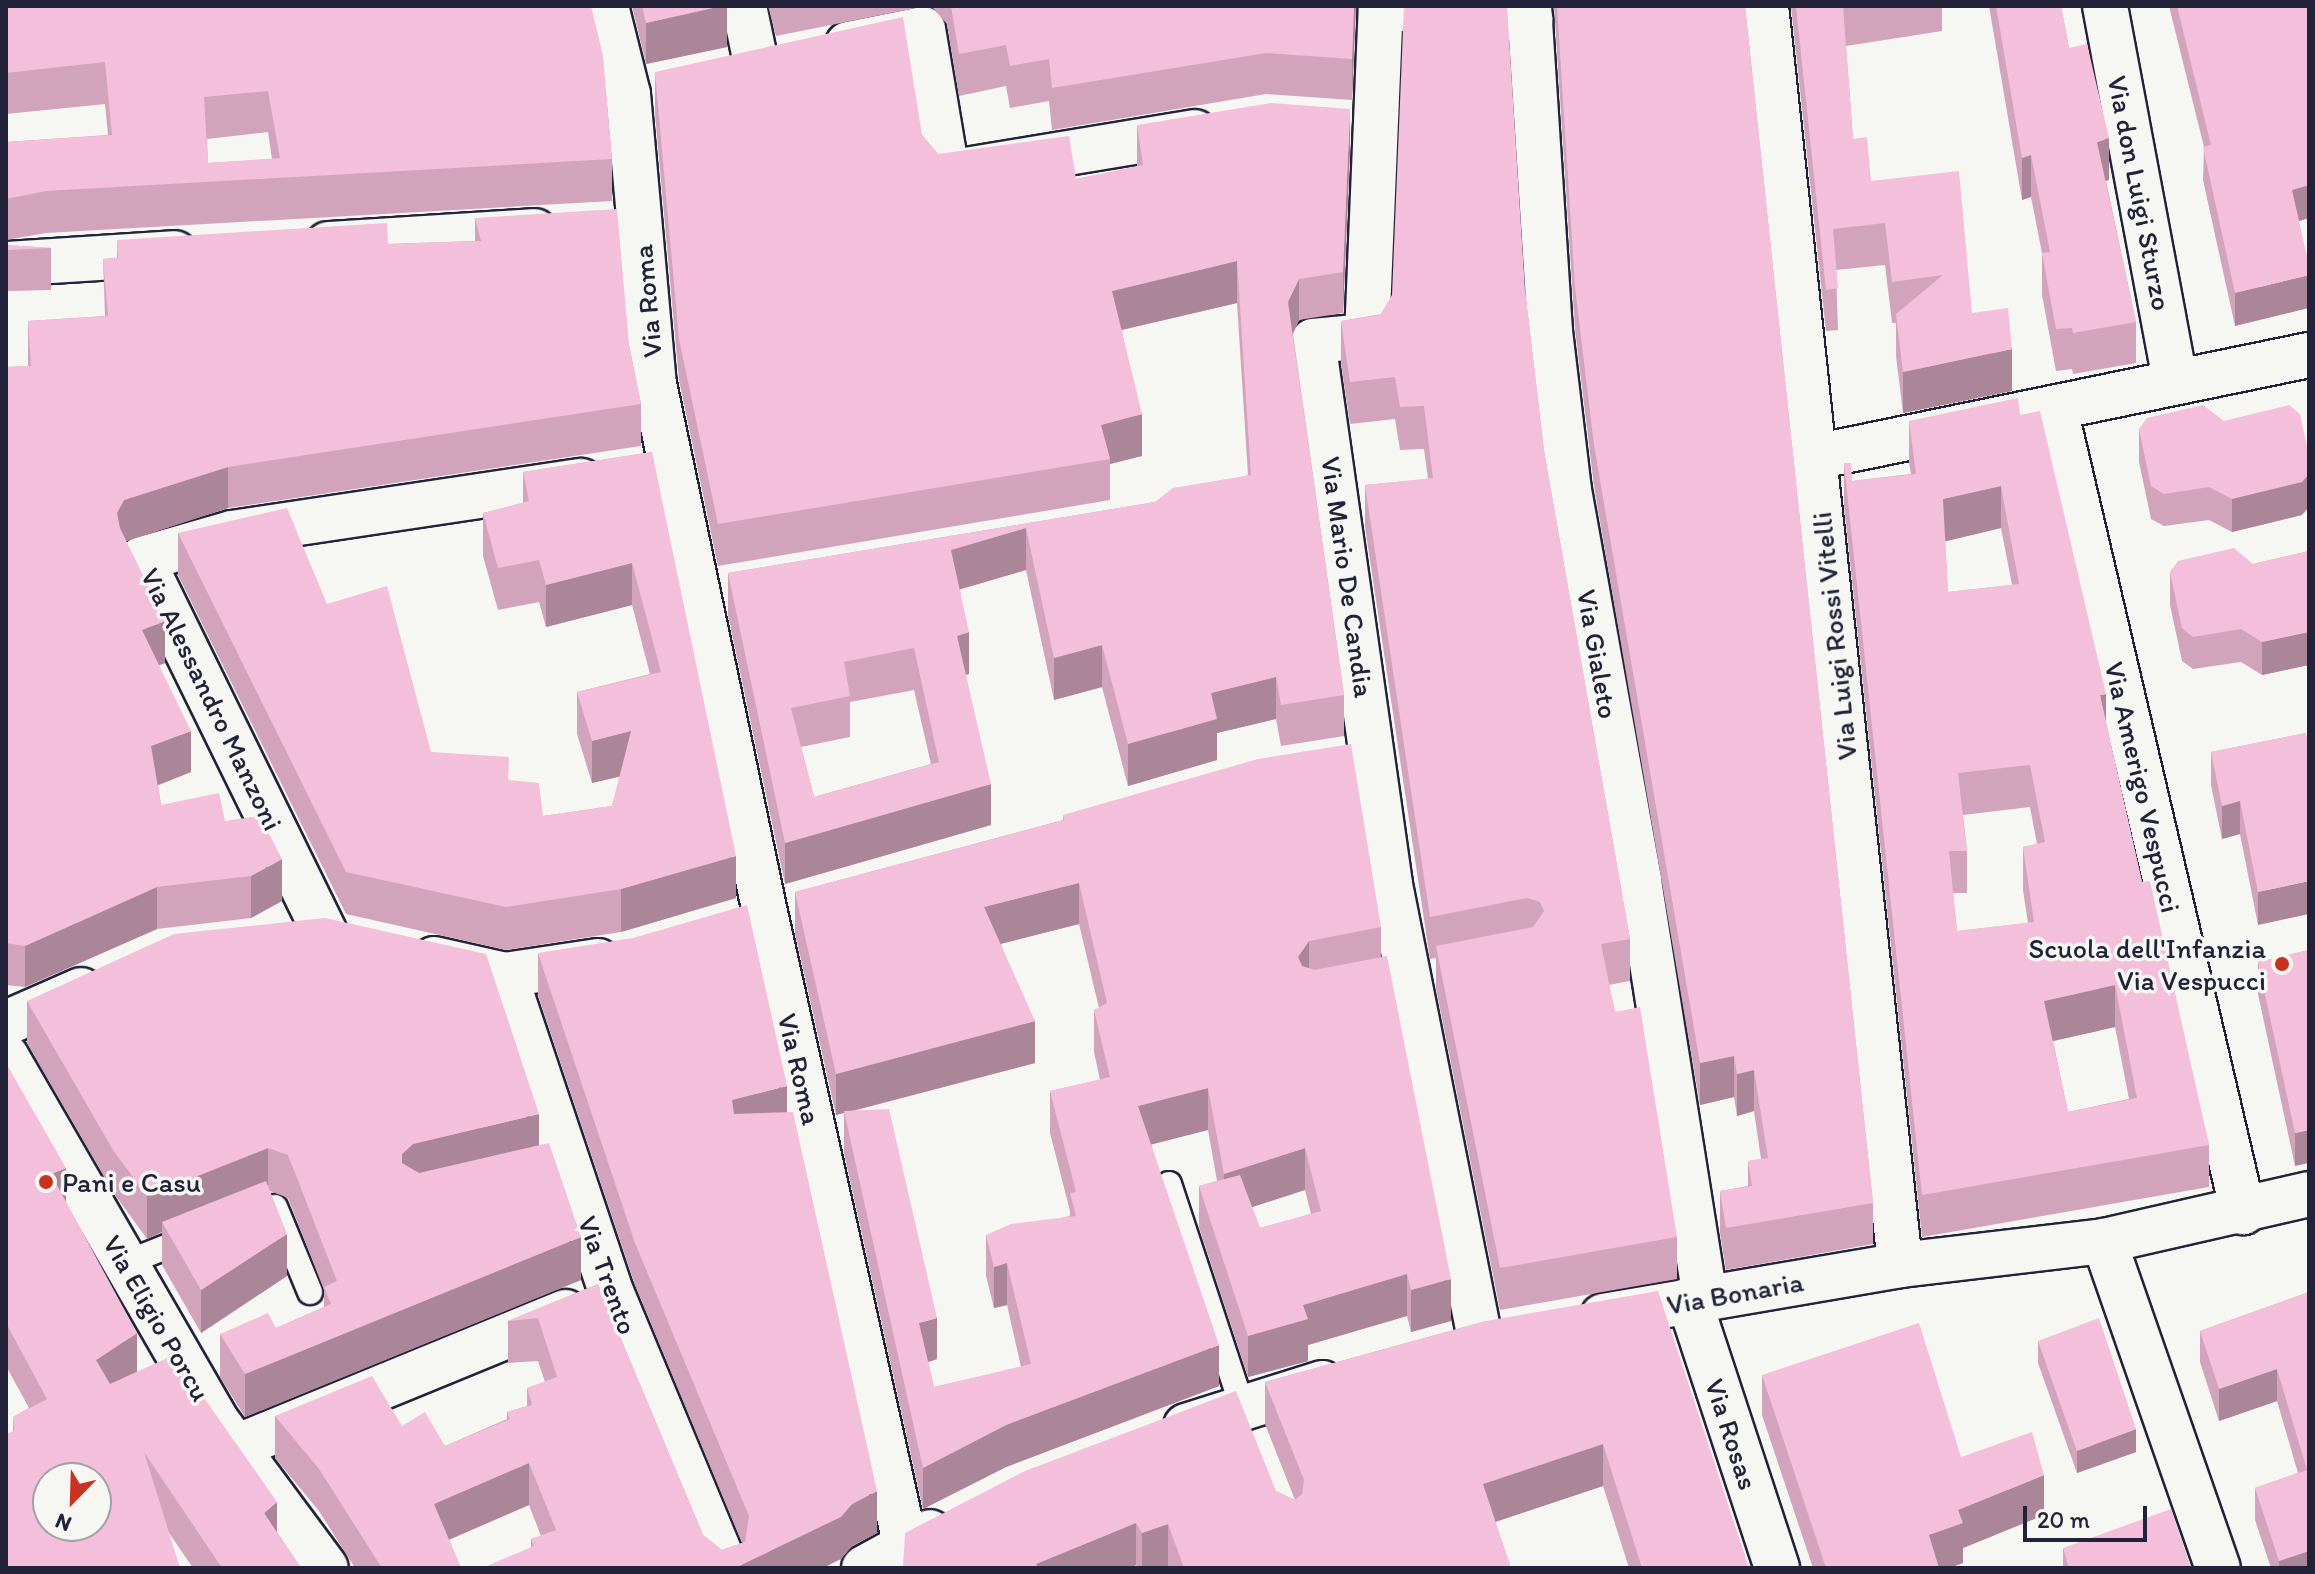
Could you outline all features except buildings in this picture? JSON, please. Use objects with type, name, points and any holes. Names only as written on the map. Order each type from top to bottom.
[{"type":"street","name":"Via Roma","points":[[606,6],[628,94],[654,384],[673,466],[716,592],[765,913],[905,1543]]},
{"type":"street","points":[[744,6],[756,63]]},
{"type":"street","name":"Via Luigi Rossi Vitelli","points":[[1766,6],[1900,1265]]},
{"type":"street","name":"Via don Luigi Sturzo","points":[[2105,6],[2175,380]]},
{"type":"street","name":"Via Mario De Candia","points":[[1480,1339],[1411,976],[1374,757],[1313,341],[1367,336],[1372,127],[1381,7],[1530,13]]},
{"type":"street","name":"Via Gialeto","points":[[1530,13],[1550,331],[1569,490],[1639,881],[1697,1299]]},
{"type":"street","points":[[713,74],[923,29],[947,173],[1239,124]]},
{"type":"street","points":[[628,94],[671,84]]},
{"type":"street","points":[[1328,123],[1372,127]]},
{"type":"street","points":[[292,246],[641,224]]},
{"type":"street","points":[[6,264],[212,251]]},
{"type":"street","points":[[1815,457],[2055,409],[2175,380],[2309,355]]},
{"type":"street","name":"Via Amerigo Vespucci","points":[[2055,409],[2243,1212]]},
{"type":"street","name":"Via Alessandro Manzoni","points":[[326,935],[142,559],[232,533],[673,466]]},
{"type":"street","points":[[1331,764],[1374,757]]},
{"type":"street","points":[[723,926],[810,900]]},
{"type":"street","points":[[279,940],[326,935],[505,975],[640,952]]},
{"type":"street","points":[[6,1023],[125,971]]},
{"type":"street","name":"Via Trento","points":[[505,975],[553,1168],[612,1294],[726,1568]]},
{"type":"street","name":"Via Eligio Porcu","points":[[6,1056],[236,1447],[326,1568]]},
{"type":"street","name":"Via Bonaria","points":[[1569,1322],[1900,1265],[2104,1241],[2243,1212],[2309,1194]]},
{"type":"street","points":[[2104,1241],[2218,1568]]},
{"type":"street","points":[[236,1447],[612,1294]]},
{"type":"street","name":"Via Rosas","points":[[1697,1299],[1777,1568]]},
{"type":"street","points":[[1435,1351],[1525,1331]]},
{"type":"street","points":[[1142,1443],[1241,1405],[1361,1372]]},
{"type":"street","points":[[864,1568],[905,1543],[960,1517]]},
{"type":"lane","points":[[1169,1184],[1257,1446]]},
{"type":"lane","points":[[244,1216],[274,1204],[310,1292]]},
{"type":"lane","points":[[126,1263],[215,1228]]},
{"type":"place","name":"Scuola dell'Infanzia Via Vespucci","points":[[2282,964]]},
{"type":"place","name":"Pani e Casu","points":[[46,1182]]}]
